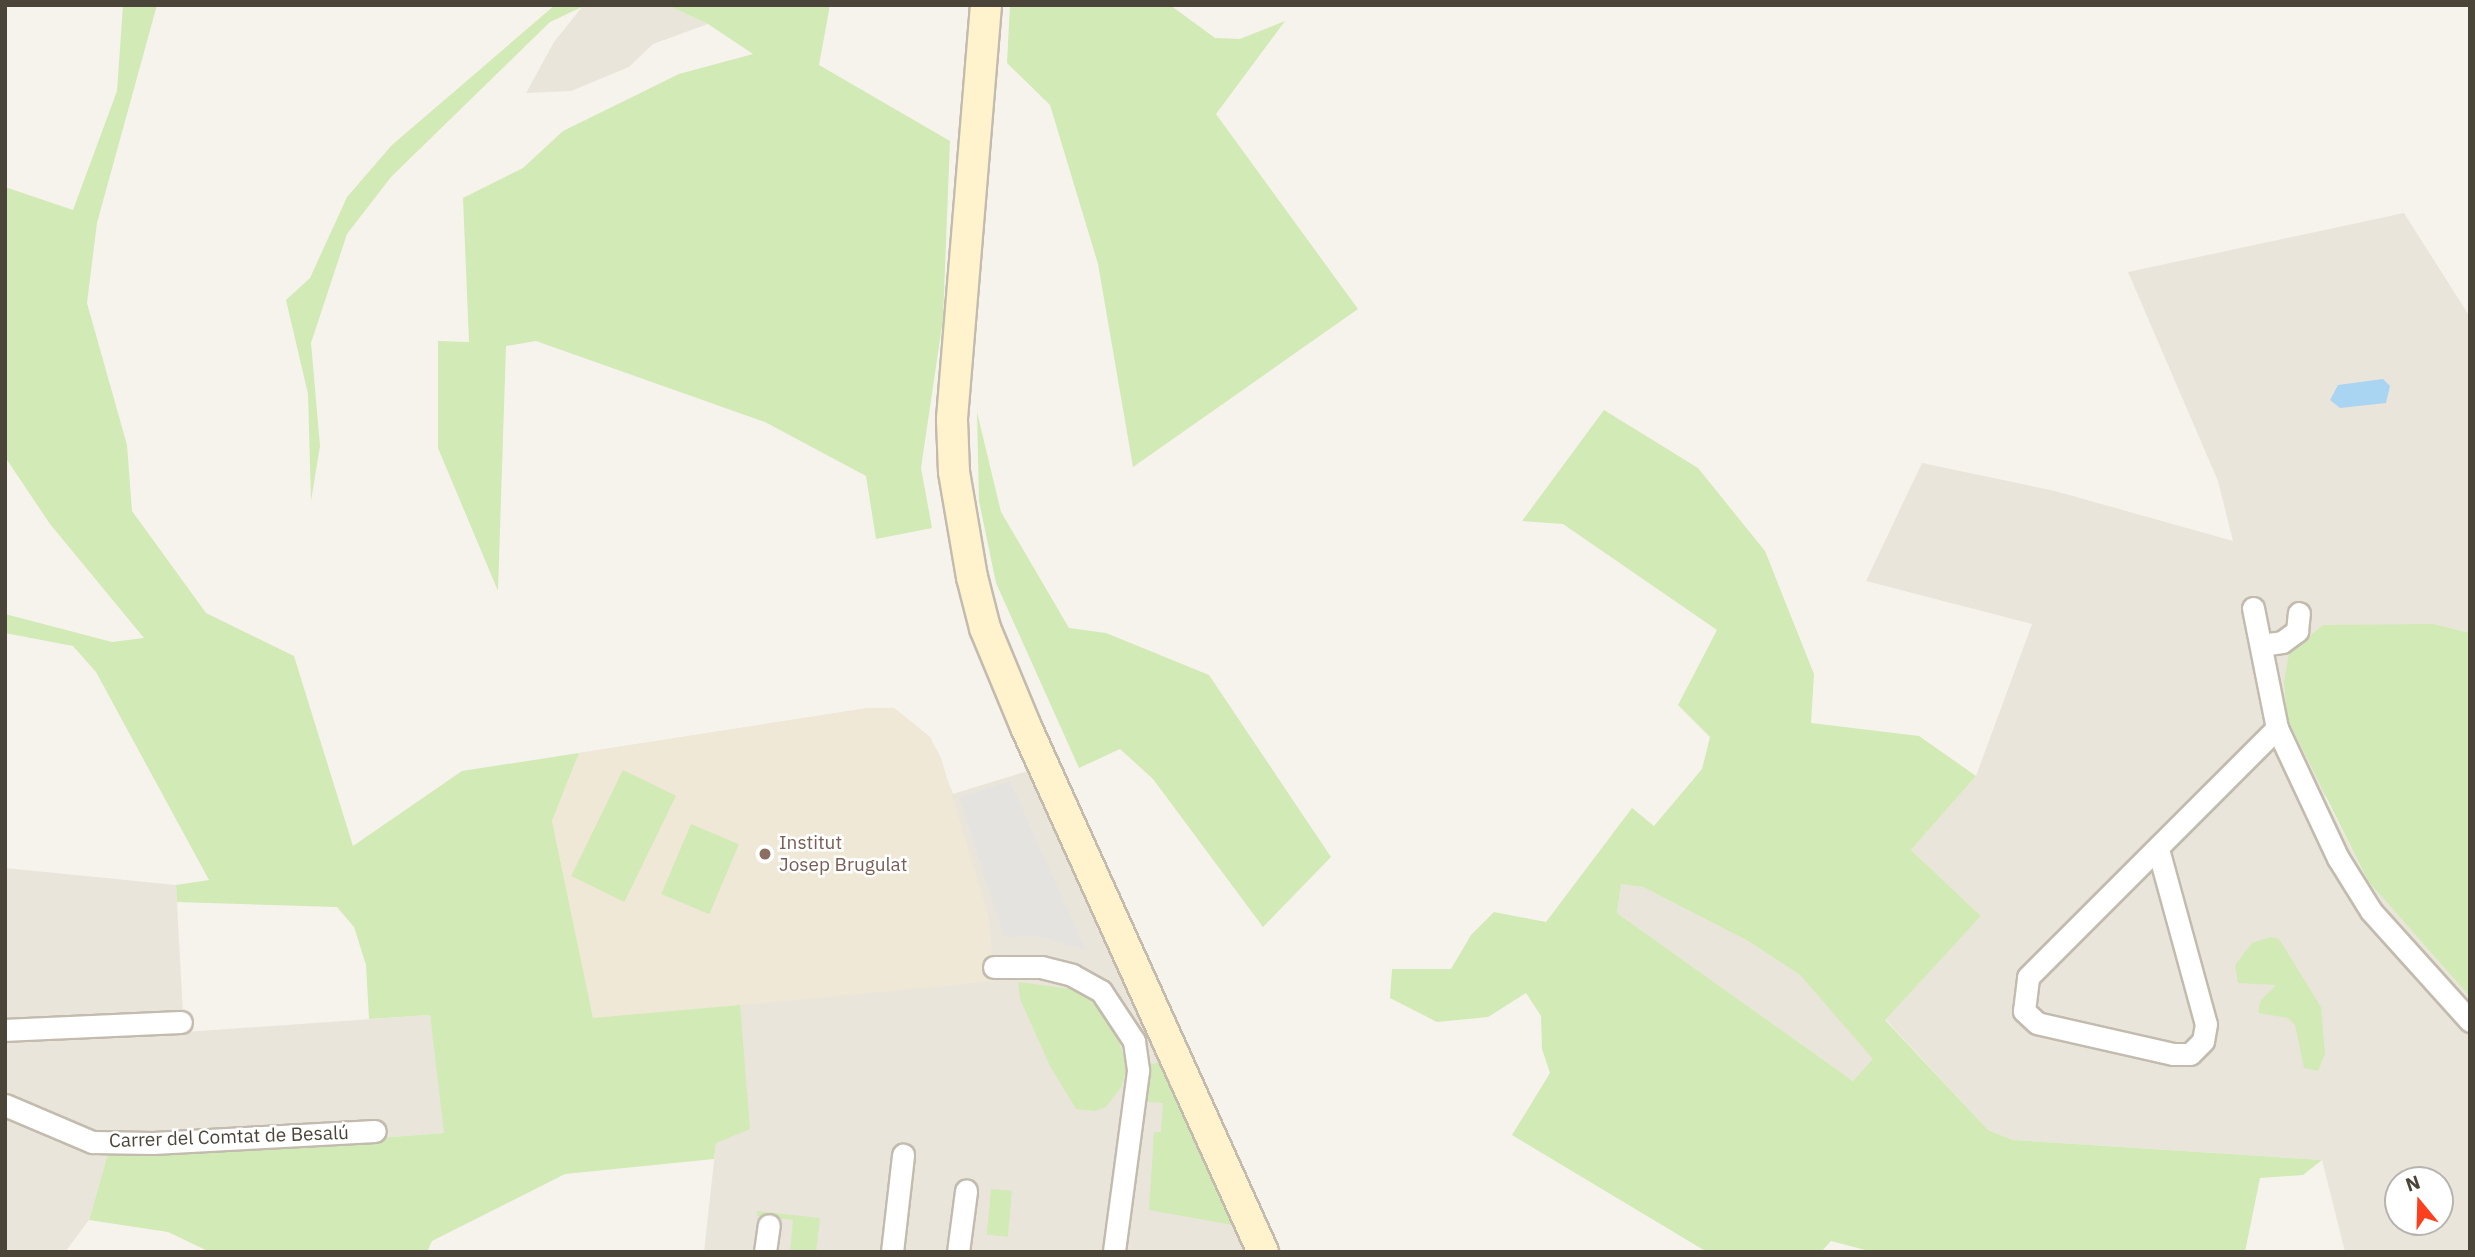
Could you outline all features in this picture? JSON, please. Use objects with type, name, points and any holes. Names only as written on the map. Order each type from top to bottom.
[{"type":"street","points":[[986,5],[952,420],[954,472],[972,577],[985,628],[1021,715],[1263,1252]]},
{"type":"street","points":[[2253,608],[2277,728],[2338,858],[2371,911],[2470,1021]]},
{"type":"street","points":[[2262,645],[2282,642],[2297,631],[2300,613]]},
{"type":"street","points":[[2158,849],[2206,1024],[2203,1041],[2190,1054],[2173,1054],[2037,1023],[2024,1011],[2028,977],[2277,728]]},
{"type":"street","points":[[994,967],[1041,967],[1072,975],[1101,991],[1133,1041],[1138,1072],[1114,1252]]},
{"type":"street","points":[[5,1030],[181,1022]]},
{"type":"street","name":"Carrer del Comtat de Besalú","points":[[5,1105],[92,1142],[153,1143],[375,1131]]},
{"type":"street","points":[[892,1252],[903,1155]]},
{"type":"street","points":[[958,1252],[965,1191]]},
{"type":"street","points":[[765,1252],[769,1225]]},
{"type":"shaded area","points":[[667,5],[708,24],[653,44],[629,67],[571,91],[526,93],[554,42],[582,7]]},
{"type":"shaded area","points":[[2404,213],[2470,317],[2470,633],[2434,624],[2325,797],[2368,881],[2470,997],[2470,1252],[2345,1252],[2322,1160],[2013,1140],[1988,1130],[1885,1019],[1981,916],[1911,850],[1976,776],[2032,624],[1866,581],[1922,463],[2055,491],[2233,541],[2218,481],[2128,272]]},
{"type":"shaded area","points":[[868,708],[894,708],[930,737],[953,794],[1044,766],[1263,1252],[704,1252],[716,1143],[740,1005],[579,753]]},
{"type":"shaded area","name":"Institut Josep Brugulat","points":[[868,708],[894,708],[930,737],[941,758],[988,916],[995,981],[593,1019],[552,821],[579,753]]},
{"type":"shaded area","points":[[1010,781],[1086,950],[1036,936],[1004,937],[959,797]]},
{"type":"shaded area","points":[[5,868],[176,885],[184,1032],[430,1015],[445,1133],[150,1155],[109,1150],[89,1220],[65,1252],[5,1252]]},
{"type":"shaded area","points":[[1621,883],[1643,887],[1748,941],[1800,975],[1874,1059],[1853,1081],[1617,913]]},
{"type":"green space","points":[[123,5],[157,5],[97,223],[87,303],[127,445],[132,511],[206,613],[294,656],[353,846],[462,771],[579,753],[552,821],[593,1018],[740,1005],[750,1129],[716,1143],[714,1159],[565,1174],[432,1241],[427,1252],[210,1252],[168,1232],[89,1220],[109,1150],[150,1155],[444,1133],[430,1015],[369,1019],[366,965],[354,927],[337,907],[177,902],[176,885],[209,880],[96,672],[73,646],[5,633],[5,614],[112,642],[144,638],[50,524],[5,457],[5,187],[73,210],[117,91]]},
{"type":"green space","points":[[555,5],[627,5],[582,7],[550,22],[391,177],[347,234],[311,343],[320,446],[311,501],[308,394],[286,300],[310,278],[347,197],[392,145]]},
{"type":"green space","points":[[667,5],[830,5],[819,65],[950,141],[943,319],[921,468],[932,528],[876,539],[866,476],[765,422],[536,341],[506,346],[498,591],[438,448],[438,341],[469,342],[463,198],[523,168],[563,131],[679,74],[753,54],[708,24]]},
{"type":"green space","points":[[1010,5],[1170,5],[1215,38],[1240,39],[1285,21],[1216,114],[1358,309],[1133,467],[1098,264],[1050,105],[1007,63]]},
{"type":"green space","points":[[1604,410],[1698,468],[1765,551],[1814,674],[1811,723],[1919,736],[1976,776],[1911,850],[1981,916],[1885,1020],[1988,1130],[2013,1140],[2322,1160],[2303,1175],[2260,1178],[2245,1252],[1873,1252],[1831,1241],[1821,1252],[1707,1252],[1512,1135],[1550,1073],[1542,1049],[1541,1016],[1526,993],[1488,1017],[1437,1022],[1390,998],[1392,969],[1451,969],[1471,935],[1494,912],[1546,922],[1632,808],[1654,826],[1702,769],[1710,737],[1678,705],[1717,630],[1563,524],[1522,521]],"holes":[[[1621,884],[1643,887],[1748,941],[1800,975],[1873,1059],[1853,1081],[1617,913]]]},
{"type":"green space","points":[[977,412],[1001,512],[1069,628],[1106,633],[1209,675],[1331,857],[1263,927],[1153,779],[1120,749],[1079,768],[996,583],[979,501]]},
{"type":"green space","points":[[2434,624],[2470,633],[2470,997],[2368,881],[2287,718],[2284,681],[2289,654],[2323,625]]},
{"type":"green space","points":[[623,770],[676,796],[624,902],[571,876]]},
{"type":"green space","points":[[691,824],[739,844],[709,914],[661,894]]},
{"type":"green space","points":[[2270,937],[2279,939],[2321,1007],[2325,1054],[2318,1071],[2304,1068],[2295,1025],[2288,1018],[2258,1013],[2261,1000],[2276,985],[2238,983],[2235,965],[2252,943]]},
{"type":"green space","points":[[1018,982],[1079,990],[1095,1000],[1113,1025],[1127,1065],[1122,1086],[1106,1107],[1095,1111],[1076,1109],[1050,1066],[1020,999]]},
{"type":"green space","points":[[1160,1062],[1233,1225],[1149,1210],[1154,1132],[1161,1132],[1163,1103],[1148,1102],[1149,1065]]},
{"type":"green space","points":[[991,1189],[1012,1191],[1008,1237],[987,1235]]},
{"type":"green space","points":[[757,1211],[820,1218],[816,1252],[790,1252],[793,1220],[757,1216]]},
{"type":"water","points":[[2383,379],[2390,386],[2386,403],[2340,408],[2330,400],[2338,385]]},
{"type":"place","name":"Institut Josep Brugulat","points":[[765,854]]}]
